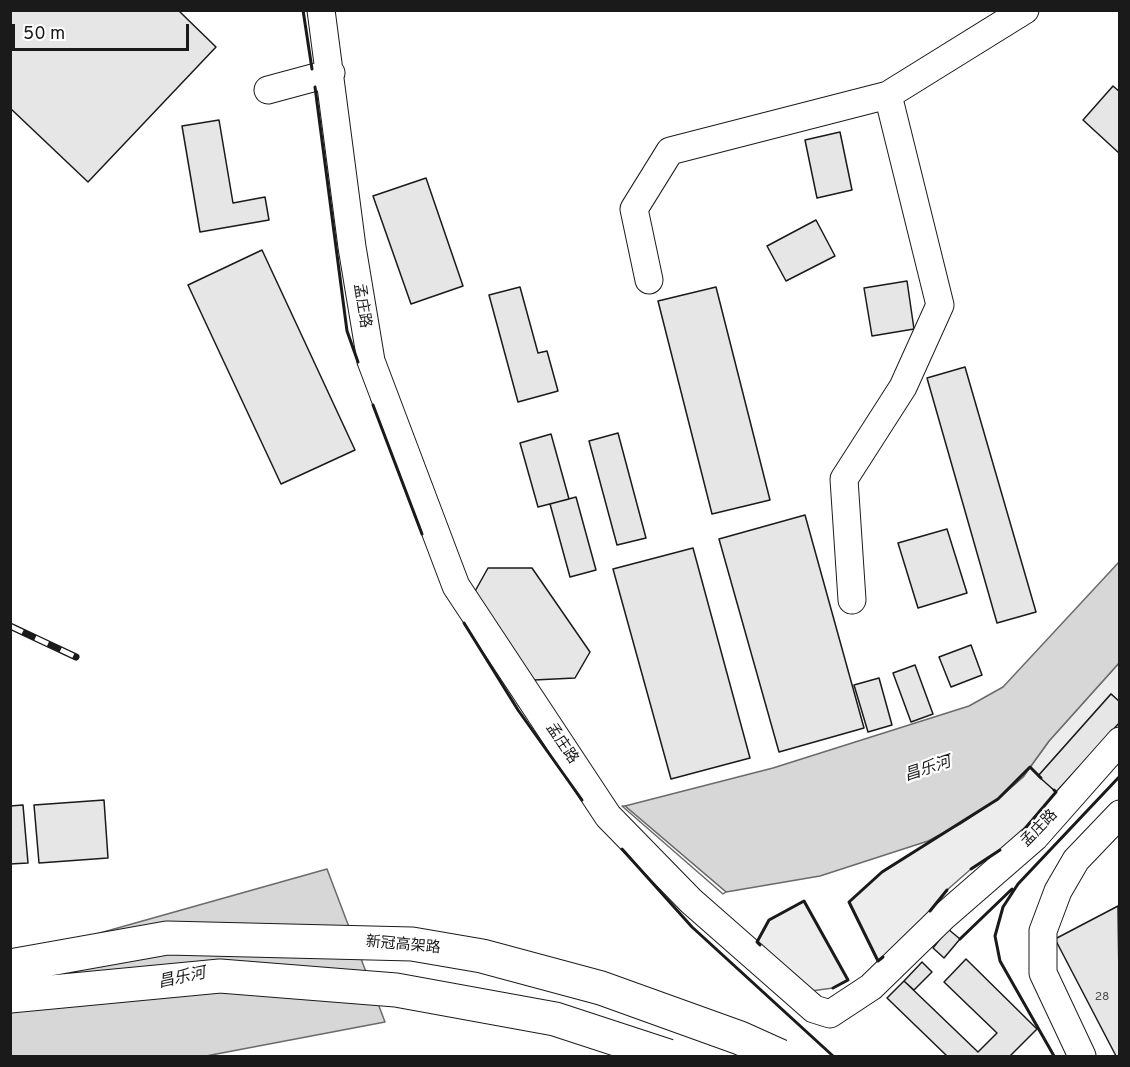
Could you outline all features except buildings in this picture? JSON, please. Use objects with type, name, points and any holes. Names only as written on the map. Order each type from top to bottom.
[{"type":"highway","name":"新冠高架路","points":[[10,966],[167,938],[412,945],[482,956],[601,987],[740,1038],[780,1056]]},
{"type":"highway","points":[[10,996],[220,976],[396,990],[555,1019],[668,1056]]},
{"type":"street","name":"孟庄路","points":[[321,10],[352,247],[371,361],[456,586],[608,816],[691,901],[814,1010],[830,1014],[871,987],[943,917],[1035,837],[1119,741]]},
{"type":"street","points":[[649,280],[634,209],[670,151],[888,95],[1025,10]]},
{"type":"street","points":[[268,90],[331,73]]},
{"type":"street","points":[[852,600],[844,480],[903,387],[940,305],[888,95]]},
{"type":"street","points":[[1082,1056],[1043,973],[1043,931],[1058,891],[1076,861],[1119,814]]},
{"type":"shaded area","points":[[1119,663],[1119,702],[1111,694],[1039,775],[1056,792],[1014,841],[971,869],[947,890],[920,925],[878,961],[849,902],[882,872],[998,799],[1023,777],[1049,741]]},
{"type":"shaded area","points":[[804,901],[848,980],[833,988],[811,991],[757,942],[769,920]]},
{"type":"water","name":"昌乐河","points":[[1119,562],[1119,663],[1049,741],[1023,777],[998,799],[962,823],[928,841],[820,876],[726,892],[625,806],[773,768],[969,706],[1003,687]]},
{"type":"water","name":"昌乐河","points":[[327,869],[385,1022],[206,1056],[11,1056],[11,958]]},
{"type":"pier","points":[[622,806],[625,806],[726,892],[723,894]]},
{"type":"railway","points":[[10,626],[76,657]]},
{"type":"railway","points":[[658,1049],[664,1056]]},
{"type":"wall","points":[[303,10],[312,69]]},
{"type":"wall","points":[[315,87],[347,331],[358,362]]},
{"type":"wall","points":[[373,405],[422,534]]},
{"type":"wall","points":[[464,623],[518,710],[582,800]]},
{"type":"wall","points":[[883,957],[878,961],[849,902],[882,872],[998,799],[1030,767],[1041,778]]},
{"type":"wall","points":[[1054,1056],[1000,961],[995,936],[1003,907],[1018,884],[1120,776]]},
{"type":"wall","points":[[1023,831],[1056,792],[1054,790]]},
{"type":"wall","points":[[622,849],[692,927],[833,1056]]},
{"type":"wall","points":[[971,869],[1000,850]]},
{"type":"wall","points":[[960,939],[1012,889]]},
{"type":"wall","points":[[930,911],[947,890]]},
{"type":"wall","points":[[760,945],[757,942],[769,920],[804,901],[848,980],[833,988]]}]
